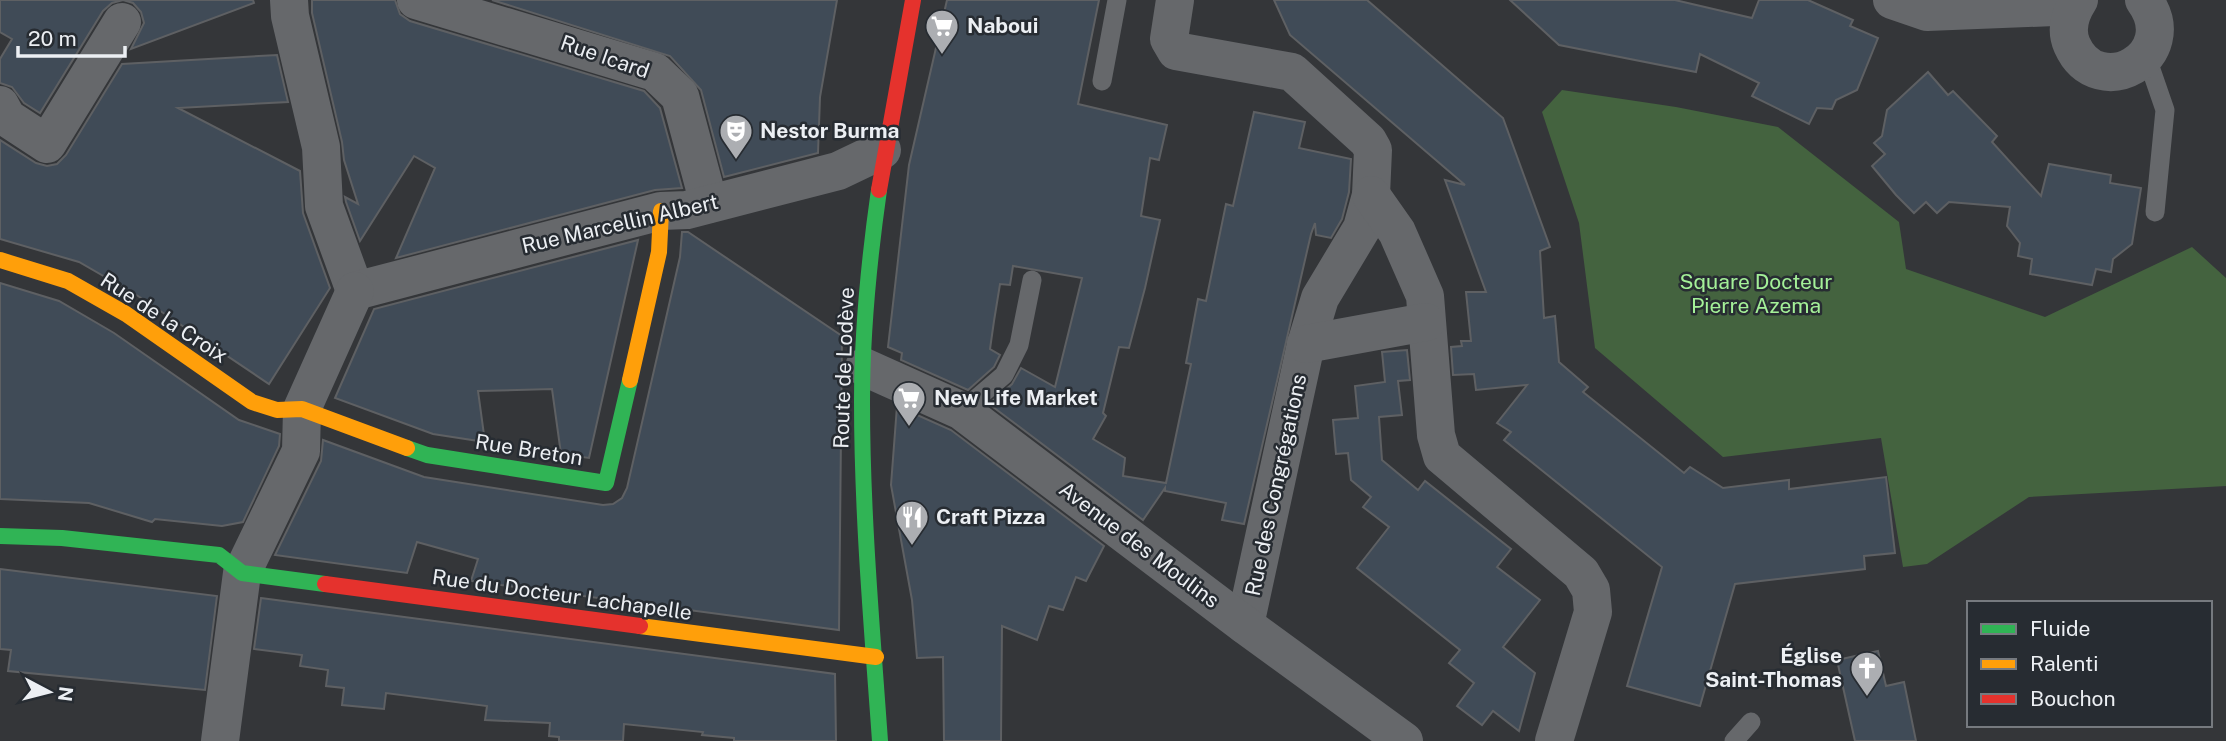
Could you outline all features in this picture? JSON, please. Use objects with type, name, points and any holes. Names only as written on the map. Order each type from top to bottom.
[{"type":"street","points":[[220,741],[242,573],[301,451],[302,409],[355,291],[324,206],[321,147],[290,16],[289,0]]},
{"type":"street","name":"Rue Icard","points":[[416,0],[655,72],[680,96],[709,204]]},
{"type":"street","name":"Route de Lodève","points":[[880,741],[862,456],[864,367],[876,191],[913,0]]},
{"type":"street","name":"Rue des Congrégations","points":[[1175,0],[1169,39],[1175,51],[1292,72],[1368,141],[1373,150],[1371,195],[1362,228],[1320,298],[1306,344],[1245,625]]},
{"type":"street","points":[[1892,0],[1927,12],[2076,5],[2069,39],[2083,62],[2096,70],[2123,71],[2146,55],[2153,43],[2153,14],[2144,0]]},
{"type":"street","points":[[0,105],[7,118],[47,144],[122,22]]},
{"type":"street","name":"Rue Marcellin Albert","points":[[355,291],[661,211],[709,204],[838,172],[883,150]]},
{"type":"street","points":[[1371,195],[1396,232],[1425,296],[1436,435],[1442,456],[1450,466],[1581,573],[1591,590],[1593,612],[1554,741]]},
{"type":"street","name":"Rue Breton","points":[[302,409],[427,455],[606,484],[659,252],[661,211]]},
{"type":"street","name":"Rue de la Croix","points":[[0,260],[68,281],[126,314],[252,402],[277,410],[302,409]]},
{"type":"street","name":"Rue des Congrégations","points":[[1306,344],[1426,322]]},
{"type":"street","name":"Avenue des Moulins","points":[[864,367],[961,411],[1404,741]]},
{"type":"street","points":[[0,536],[62,538],[219,555],[242,573]]},
{"type":"street","name":"Rue du Docteur Lachapelle","points":[[242,573],[876,657]]},
{"type":"lane","points":[[1102,81],[1117,0]]},
{"type":"lane","points":[[2146,55],[2165,110],[2155,212]]},
{"type":"lane","points":[[961,411],[1004,375],[1019,345],[1032,280]]},
{"type":"lane","points":[[1734,741],[1751,722]]},
{"type":"green space","name":"Square Docteur Pierre Azema","points":[[1562,90],[1676,107],[1778,127],[1899,222],[1906,269],[2045,317],[2192,247],[2226,278],[2226,486],[2029,497],[1927,564],[1903,567],[1881,438],[1723,457],[1595,348],[1579,223],[1542,112]]},
{"type":"building","points":[[0,0],[123,0],[112,3],[103,11],[40,113],[24,103],[12,87],[0,83],[0,59],[12,39],[0,32]]},
{"type":"building","points":[[123,0],[253,0],[254,3],[131,49],[144,23],[141,12],[133,3]]},
{"type":"building","points":[[312,0],[395,0],[400,14],[410,21],[644,91],[660,108],[682,188],[655,190],[396,258],[435,168],[414,156],[360,241],[345,197],[358,204],[344,160],[312,13]]},
{"type":"building","points":[[492,0],[837,0],[820,97],[818,153],[724,177],[701,90],[670,56]]},
{"type":"building","points":[[947,0],[1099,0],[1078,104],[1167,125],[1159,160],[1150,158],[1141,216],[1160,220],[1145,288],[1129,348],[1119,347],[1103,413],[1106,416],[1093,439],[1125,458],[1123,476],[1166,483],[1191,364],[1186,363],[1198,299],[1206,301],[1226,204],[1233,206],[1254,112],[1305,122],[1299,148],[1351,159],[1349,192],[1342,219],[1331,238],[1316,235],[1315,223],[1311,234],[1244,524],[1222,520],[1226,503],[1165,491],[1165,488],[1143,520],[989,404],[1012,384],[1021,368],[1055,387],[1082,278],[1013,266],[1010,285],[1000,284],[994,321],[990,349],[1000,355],[994,367],[968,390],[901,360],[902,353],[888,347],[909,165]]},
{"type":"building","points":[[1274,0],[1367,0],[1503,118],[1550,247],[1540,251],[1544,318],[1555,316],[1559,362],[1588,387],[1583,392],[1684,473],[1690,467],[1723,488],[1789,480],[1789,489],[1886,477],[1895,553],[1864,556],[1865,569],[1735,584],[1700,706],[1627,686],[1662,567],[1504,440],[1511,432],[1497,423],[1527,385],[1476,390],[1474,374],[1453,375],[1451,347],[1462,346],[1461,341],[1471,341],[1466,292],[1486,292],[1445,180],[1465,185],[1290,35]]},
{"type":"building","points":[[1510,0],[1675,0],[1752,18],[1759,0],[1808,0],[1853,20],[1850,26],[1878,38],[1857,90],[1836,100],[1832,109],[1817,108],[1809,124],[1752,96],[1759,83],[1700,54],[1696,72],[1559,45]]},
{"type":"building","points":[[277,55],[288,102],[178,108],[300,171],[303,213],[330,288],[269,384],[138,296],[79,262],[0,239],[0,140],[36,163],[47,166],[57,164],[66,155],[122,64]]},
{"type":"building","points":[[1928,72],[1948,95],[1953,91],[1997,136],[1992,142],[2041,196],[2049,164],[2111,175],[2110,183],[2141,188],[2132,244],[2113,259],[2111,272],[2096,269],[2092,285],[2030,274],[2032,259],[2018,256],[2020,243],[2007,226],[2010,207],[1949,202],[1937,213],[1926,202],[1914,213],[1896,195],[1872,166],[1885,154],[1874,143],[1882,136],[1887,110]]},
{"type":"building","points":[[682,232],[688,232],[842,336],[839,630],[471,581],[478,559],[417,542],[407,573],[275,555],[321,461],[323,440],[424,477],[603,505],[613,504],[622,498],[627,488],[680,257]]},
{"type":"building","points":[[638,240],[589,458],[561,454],[552,389],[478,391],[485,442],[433,434],[335,398],[374,309]]},
{"type":"building","points":[[0,283],[59,301],[114,333],[239,420],[280,434],[279,446],[243,522],[222,526],[155,519],[152,522],[89,503],[0,499]]},
{"type":"building","points":[[1407,350],[1410,380],[1398,381],[1402,415],[1379,417],[1382,460],[1418,490],[1425,481],[1511,549],[1497,567],[1540,600],[1503,647],[1535,673],[1519,731],[1493,711],[1482,725],[1457,706],[1474,683],[1449,663],[1460,650],[1357,568],[1389,527],[1363,507],[1371,497],[1351,480],[1348,453],[1336,454],[1333,420],[1358,418],[1355,386],[1385,382],[1382,352]]},
{"type":"building","points":[[897,406],[951,430],[1104,546],[1086,581],[1076,577],[1063,610],[1049,606],[1037,640],[1002,626],[1001,741],[944,741],[943,657],[917,658],[912,600],[891,485]]},
{"type":"building","points":[[0,569],[217,596],[205,690],[8,671],[11,650],[0,649]]},
{"type":"building","points":[[261,598],[835,674],[836,741],[734,741],[734,738],[702,735],[703,732],[624,724],[623,741],[559,741],[559,737],[549,736],[550,723],[485,720],[487,706],[386,693],[384,709],[342,705],[344,688],[326,686],[328,670],[300,666],[302,655],[254,649]]},
{"type":"building","name":"Église Saint-Thomas","points":[[1878,651],[1886,686],[1904,682],[1916,741],[1855,741],[1837,660]]},
{"type":"traffic: fast","points":[[879,190],[863,349],[862,444],[880,741]]},
{"type":"traffic: fast","points":[[407,448],[427,455],[606,483],[630,380]]},
{"type":"traffic: fast","points":[[0,536],[62,538],[219,555],[242,573],[325,584]]},
{"type":"traffic: slow","points":[[630,380],[659,252],[661,211]]},
{"type":"traffic: slow","points":[[0,260],[68,281],[126,314],[252,402],[277,410],[302,409],[407,448]]},
{"type":"traffic: slow","points":[[640,626],[876,657]]},
{"type":"traffic: jam","points":[[879,190],[913,0]]},
{"type":"traffic: jam","points":[[325,584],[640,626]]},
{"type":"place","name":"Naboui","points":[[942,56]]},
{"type":"place","name":"Nestor Burma","points":[[736,161]]},
{"type":"place","name":"New Life Market","points":[[909,428]]},
{"type":"place","name":"Craft Pizza","points":[[912,547]]},
{"type":"place","name":"Église Saint-Thomas","points":[[1867,698]]}]
